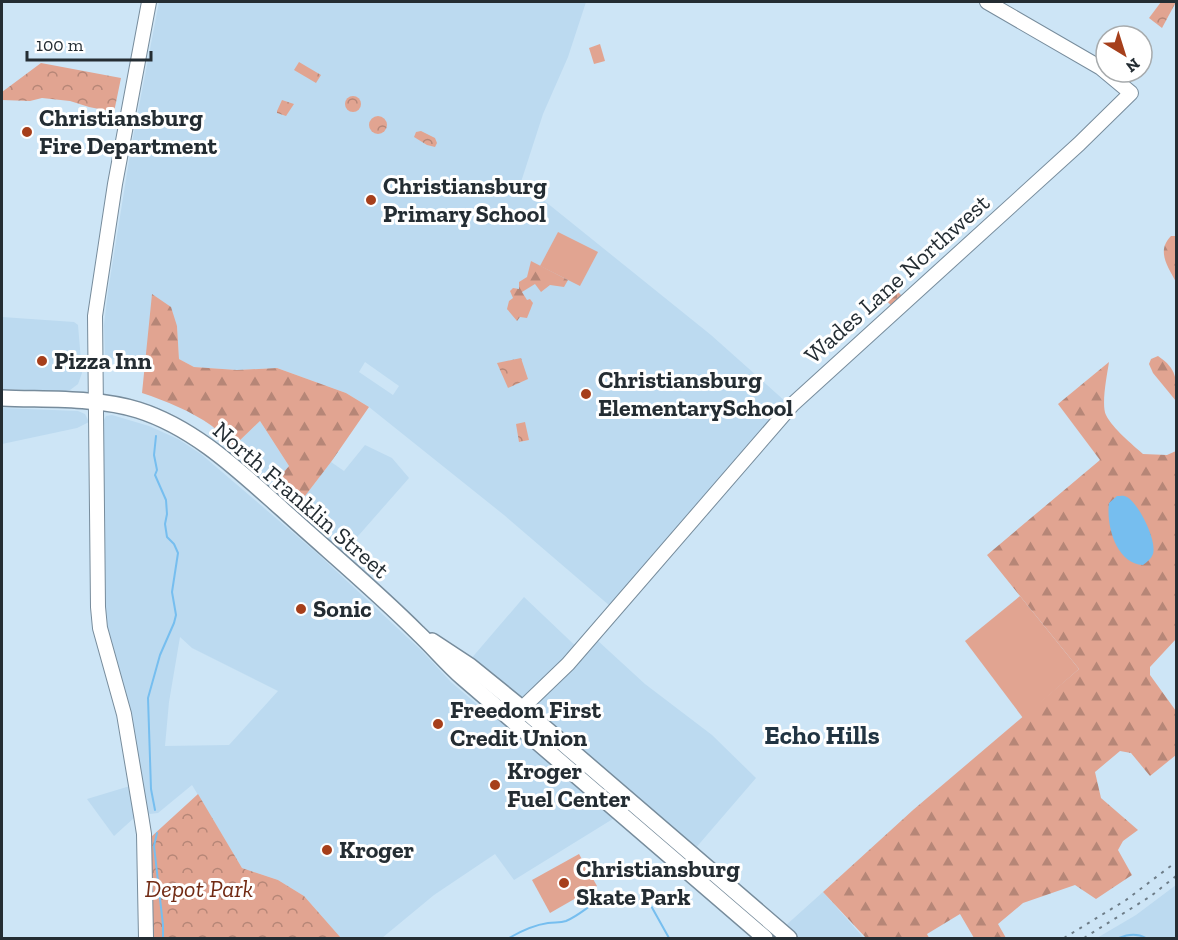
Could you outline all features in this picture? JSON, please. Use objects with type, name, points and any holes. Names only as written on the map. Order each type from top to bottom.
[{"type":"main road","name":"North Franklin Street","points":[[2,398],[95,402],[140,410],[164,420],[199,440],[250,481],[420,634],[441,659],[765,939]]},
{"type":"main road","name":"North Franklin Street","points":[[420,634],[470,666],[523,709],[789,939]]},
{"type":"main road","points":[[720,900],[751,939]]},
{"type":"street","points":[[146,939],[144,834],[124,714],[100,628],[98,607],[99,519],[95,316],[115,184],[149,2]]},
{"type":"street","name":"Wades Lane Northwest","points":[[510,719],[568,664],[793,404],[1079,144],[1131,93],[1101,68],[987,2]]},
{"type":"shaded area","points":[[159,2],[586,2],[568,57],[543,114],[521,182],[711,335],[786,402],[610,606],[504,515],[369,407],[346,393],[277,368],[237,370],[194,367],[179,359],[177,326],[153,295],[146,361],[105,358],[104,325],[108,291],[131,148]],"holes":[[[365,362],[399,386],[393,395],[359,372]]]},
{"type":"shaded area","points":[[2,317],[74,322],[78,325],[82,373],[78,384],[70,390],[62,391],[2,389]]},
{"type":"shaded area","points":[[2,408],[78,411],[85,414],[89,422],[77,428],[2,444]]},
{"type":"shaded area","points":[[112,415],[149,426],[178,439],[201,454],[319,555],[422,651],[451,682],[486,712],[519,735],[616,817],[514,880],[495,854],[434,895],[382,938],[341,938],[304,896],[278,880],[242,868],[192,785],[158,813],[150,814],[146,811],[104,616],[104,420],[106,416]],"holes":[[[180,637],[192,648],[278,691],[229,745],[165,746],[169,702]]]},
{"type":"shaded area","points":[[260,421],[289,466],[271,486],[233,447]]},
{"type":"shaded area","points":[[365,445],[392,458],[409,478],[344,552],[279,494],[305,496],[331,462],[344,471]]},
{"type":"shaded area","points":[[524,597],[584,654],[597,640],[645,684],[712,735],[756,778],[694,850],[470,660]]},
{"type":"shaded area","points":[[130,786],[135,817],[114,836],[87,799]]},
{"type":"shaded area","points":[[1176,885],[1176,938],[1097,938],[1136,915]]},
{"type":"shaded area","points":[[823,892],[866,938],[797,938],[784,927]]},
{"type":"green space","points":[[1161,2],[1176,2],[1162,28],[1149,18]]},
{"type":"green space","points":[[600,44],[605,61],[594,64],[589,48]]},
{"type":"green space","points":[[299,62],[321,75],[316,83],[294,70]]},
{"type":"green space","points":[[41,63],[121,78],[114,112],[70,101],[42,98],[30,101],[2,100],[2,92]]},
{"type":"green space","points":[[350,96],[356,96],[361,104],[359,110],[350,112],[345,107],[345,101]]},
{"type":"green space","points":[[282,100],[294,104],[286,116],[277,113]]},
{"type":"green space","points":[[378,116],[384,119],[387,125],[384,131],[378,134],[372,131],[369,125],[372,119]]},
{"type":"green space","points":[[421,131],[435,138],[437,143],[435,147],[414,137],[416,132]]},
{"type":"green space","points":[[558,232],[598,252],[580,286],[540,266]]},
{"type":"green space","points":[[1171,236],[1176,236],[1176,282],[1167,265],[1164,253],[1164,247]]},
{"type":"green space","points":[[531,261],[568,280],[564,287],[550,285],[541,292],[535,284],[522,292],[527,300],[530,299],[533,303],[527,318],[520,317],[517,321],[507,309],[509,301],[513,298],[510,291],[513,288],[519,289],[519,282],[527,277]]},
{"type":"green space","points":[[892,286],[902,296],[892,306],[882,297]]},
{"type":"green space","points":[[152,294],[171,307],[177,326],[179,359],[194,367],[237,370],[277,368],[346,393],[369,407],[305,496],[279,494],[271,486],[289,466],[260,421],[233,447],[215,428],[196,416],[142,393]]},
{"type":"green space","points":[[1158,356],[1169,365],[1174,375],[1176,401],[1153,373],[1149,364],[1151,359]]},
{"type":"green space","points":[[521,358],[528,379],[508,388],[497,363]]},
{"type":"green space","points":[[1109,362],[1104,404],[1106,415],[1113,426],[1143,454],[1167,455],[1176,451],[1176,639],[1150,667],[1150,675],[1176,711],[1176,755],[1150,776],[1131,753],[1120,751],[1095,772],[1101,798],[1138,830],[1123,841],[1118,850],[1132,875],[1096,899],[1075,885],[1023,903],[998,924],[1006,938],[974,938],[960,914],[927,934],[929,938],[866,938],[823,892],[913,810],[1079,669],[987,555],[1100,460],[1058,404]]},
{"type":"green space","points":[[525,422],[529,440],[519,442],[516,424]]},
{"type":"green space","points":[[1020,596],[1079,669],[1023,718],[965,641]]},
{"type":"green space","name":"Depot Park","points":[[198,794],[242,868],[278,880],[304,896],[341,938],[152,938],[151,837]]},
{"type":"green space","name":"Christiansburg Skate Park","points":[[579,854],[597,886],[550,913],[532,880]]},
{"type":"water","points":[[1117,496],[1126,496],[1132,501],[1142,514],[1150,532],[1154,548],[1153,554],[1143,565],[1126,558],[1111,532],[1109,503]]},
{"type":"waterway","points":[[155,810],[151,789],[148,698],[160,655],[176,615],[172,592],[178,553],[174,544],[167,537],[166,500],[155,475],[157,470],[154,455],[156,436]]},
{"type":"waterway","points":[[157,833],[154,846],[163,938]]},
{"type":"waterway","points":[[509,938],[538,925],[566,921],[604,898],[620,895]]},
{"type":"waterway","points":[[641,900],[650,904],[669,938]]},
{"type":"waterway","points":[[1119,938],[1132,935],[1146,938]]},
{"type":"railway","points":[[1064,938],[1126,900],[1176,862]]},
{"type":"railway","points":[[1084,938],[1151,896],[1176,876]]},
{"type":"place","name":"Christiansburg Fire Department","points":[[27,132]]},
{"type":"place","name":"Christiansburg Primary School","points":[[371,200]]},
{"type":"place","name":"Pizza Inn","points":[[42,361]]},
{"type":"place","name":"Christiansburg ElementarySchool","points":[[586,394]]},
{"type":"place","name":"Sonic","points":[[301,609]]},
{"type":"place","name":"Freedom First Credit Union","points":[[438,724]]},
{"type":"place","name":"Kroger Fuel Center","points":[[495,785]]},
{"type":"place","name":"Kroger","points":[[327,850]]},
{"type":"place","name":"Christiansburg Skate Park","points":[[564,883]]},
{"type":"district","name":"Echo Hills","points":[[822,735]]}]
